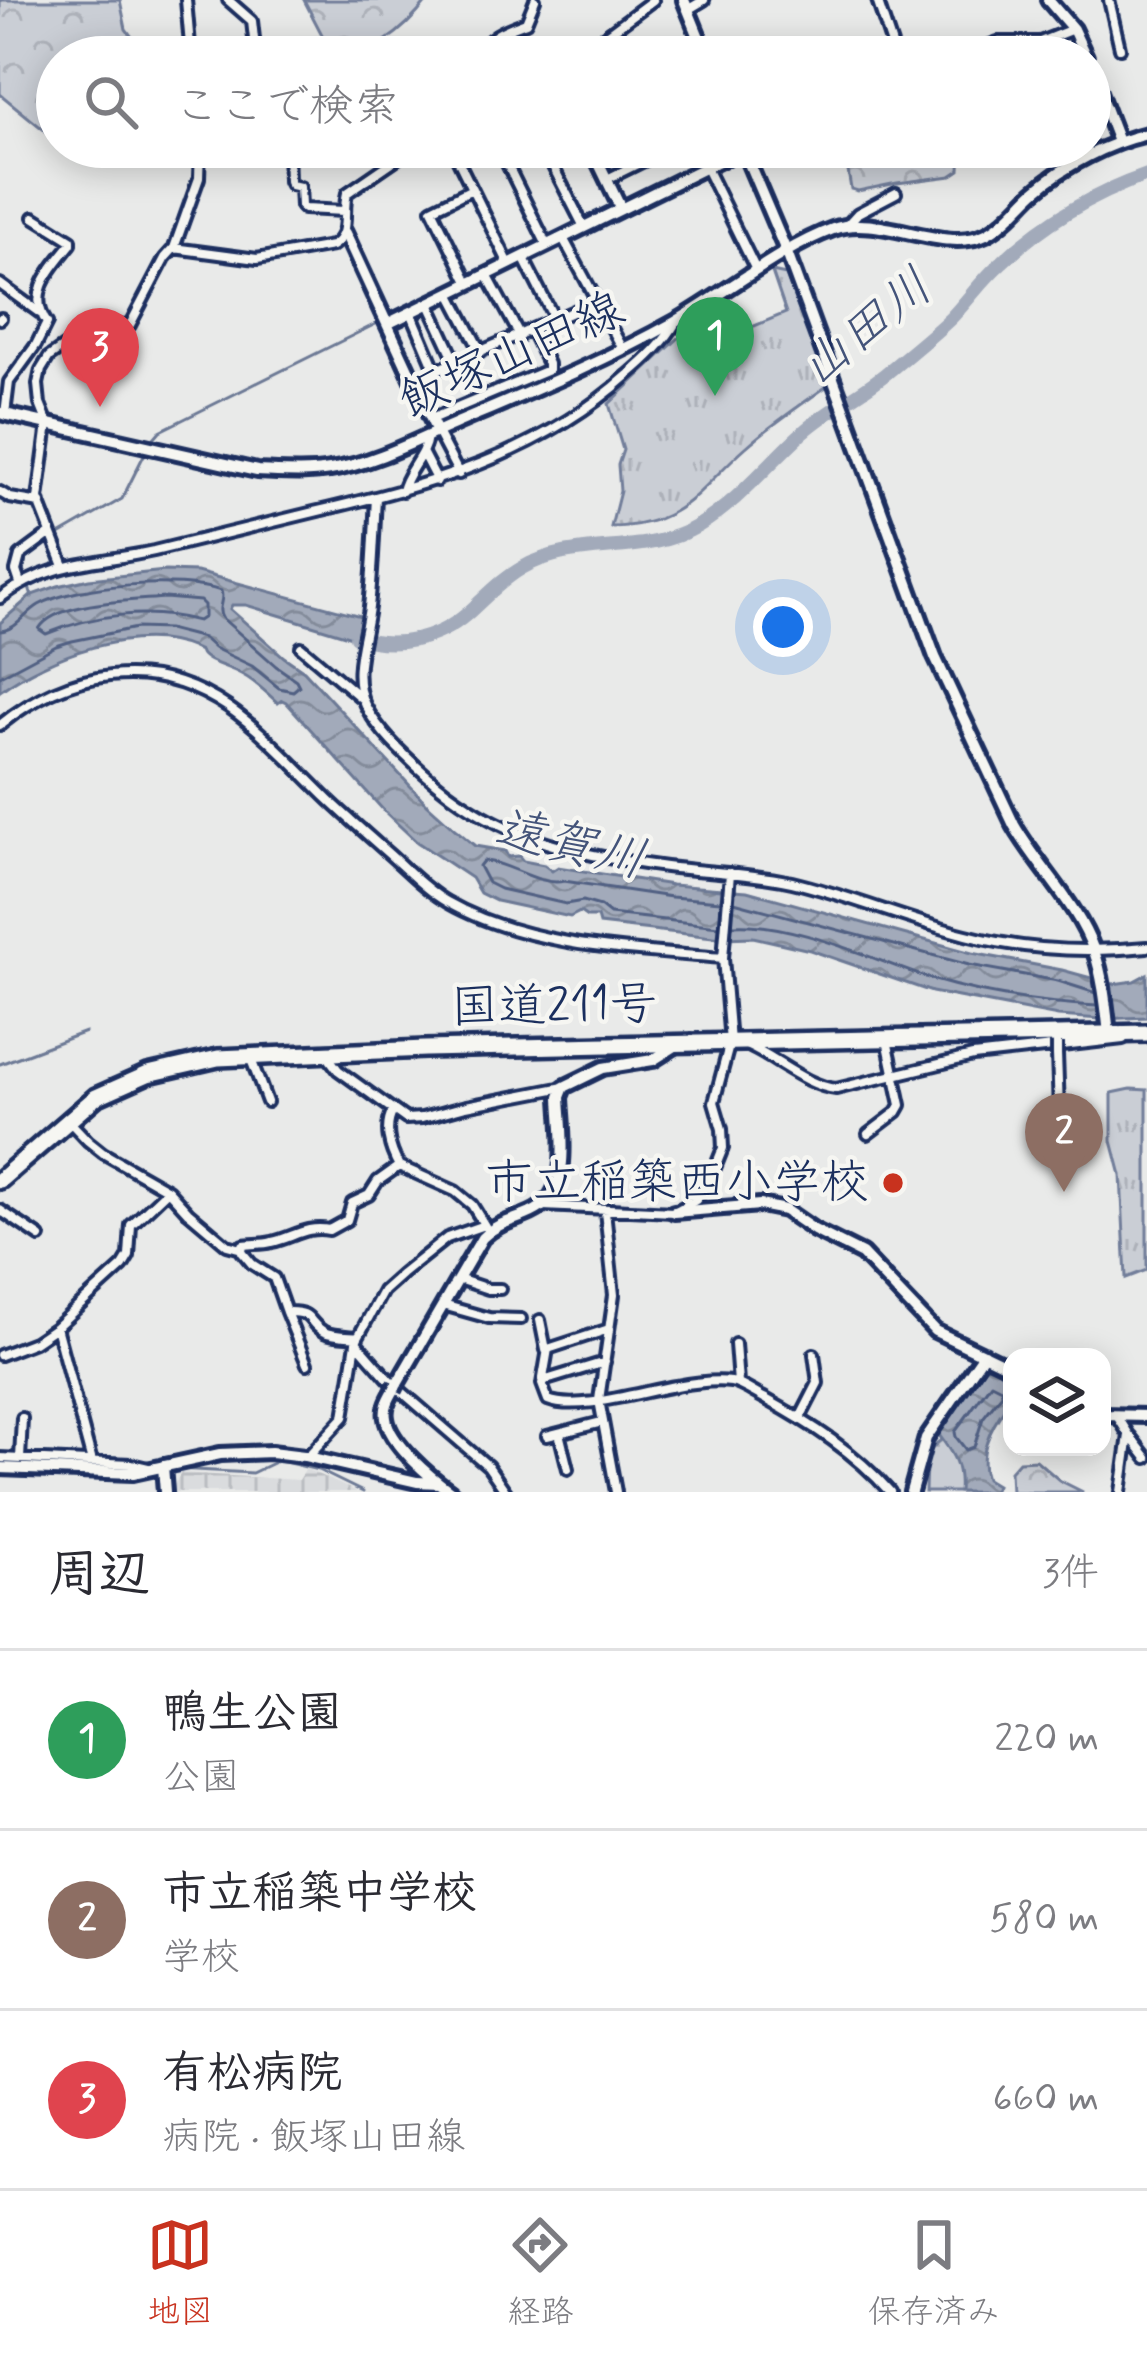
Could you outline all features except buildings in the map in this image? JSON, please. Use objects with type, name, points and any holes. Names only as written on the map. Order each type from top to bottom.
[{"type":"highway","name":"国道211号","points":[[0,1180],[96,1097],[148,1074],[197,1061],[250,1055],[887,1038],[1057,1044],[1108,1031],[1143,1033]]},
{"type":"street","points":[[186,0],[189,36]]},
{"type":"street","points":[[228,0],[252,21],[254,36]]},
{"type":"street","points":[[494,36],[526,22],[535,0]]},
{"type":"street","points":[[605,36],[652,0]]},
{"type":"street","points":[[699,36],[686,4],[704,0]]},
{"type":"street","points":[[877,0],[889,36]]},
{"type":"street","points":[[1048,0],[1076,36]]},
{"type":"street","points":[[1108,0],[1120,48]]},
{"type":"street","points":[[1055,36],[1073,29]]},
{"type":"street","points":[[1111,124],[1118,142]]},
{"type":"street","points":[[1111,146],[1147,134]]},
{"type":"street","points":[[64,566],[38,494],[48,424],[40,404],[41,370],[49,357],[88,330],[130,325],[174,248],[199,168]]},
{"type":"street","points":[[289,168],[289,181],[300,187],[304,209],[344,211]]},
{"type":"street","points":[[383,168],[347,193],[344,211],[346,233],[431,419],[432,434],[402,491]]},
{"type":"street","points":[[462,168],[509,264]]},
{"type":"street","points":[[508,168],[547,245]]},
{"type":"street","points":[[554,168],[584,227]]},
{"type":"street","points":[[602,168],[621,209]]},
{"type":"street","points":[[607,179],[629,168]]},
{"type":"street","points":[[389,323],[706,168],[757,272]]},
{"type":"street","points":[[751,168],[838,388],[935,657],[1014,825],[1094,951],[1108,1031]]},
{"type":"street","points":[[847,225],[970,239],[985,235],[1039,188],[1073,168]]},
{"type":"street","points":[[469,284],[432,209],[472,189]]},
{"type":"street","points":[[847,225],[858,212],[896,193]]},
{"type":"street","points":[[34,217],[71,240],[40,289],[41,314]]},
{"type":"street","name":"飯塚山田線","points":[[2,413],[257,471],[333,470],[579,371],[676,321],[819,235],[847,225]]},
{"type":"street","points":[[174,248],[269,259],[332,246],[346,233]]},
{"type":"street","points":[[562,238],[623,349]]},
{"type":"street","points":[[523,257],[555,320]]},
{"type":"street","points":[[487,275],[520,336]]},
{"type":"street","points":[[0,284],[47,323],[9,382],[2,413]]},
{"type":"street","points":[[450,293],[481,352]]},
{"type":"street","points":[[414,380],[597,301]]},
{"type":"street","points":[[429,303],[456,362]]},
{"type":"street","points":[[411,312],[436,370]]},
{"type":"street","points":[[0,598],[20,583],[64,566],[139,554],[459,474],[588,407],[658,348],[676,321]]},
{"type":"street","points":[[431,419],[548,370],[532,331]]},
{"type":"street","points":[[432,434],[459,474]]},
{"type":"street","points":[[423,453],[437,481]]},
{"type":"street","points":[[0,492],[40,503]]},
{"type":"street","points":[[362,699],[358,671],[369,607],[376,497]]},
{"type":"street","points":[[20,583],[16,571],[20,556],[52,537]]},
{"type":"street","points":[[301,647],[362,699],[388,737],[445,792],[478,816],[519,835],[586,854],[790,882],[995,942],[1049,950],[1147,947]]},
{"type":"street","points":[[0,725],[23,707],[73,682],[140,676],[185,686],[227,706],[251,725],[445,901],[497,923],[557,939],[723,956]]},
{"type":"street","points":[[674,1212],[696,1200],[723,1148],[713,1102],[734,1042],[723,956],[729,875]]},
{"type":"street","points":[[734,1042],[771,1056],[818,1087],[845,1088],[961,1058],[1114,1042],[1143,1033]]},
{"type":"street","points":[[868,1134],[901,1105],[887,1038]]},
{"type":"street","points":[[325,1053],[338,1070],[400,1117],[413,1120],[565,1087],[603,1068],[653,1060],[680,1043]]},
{"type":"street","points":[[1057,1044],[1059,1111]]},
{"type":"street","points":[[250,1055],[267,1102]]},
{"type":"street","points":[[541,1207],[559,1177],[560,1096],[565,1087]]},
{"type":"street","points":[[393,1111],[388,1118],[389,1140],[399,1166],[455,1191],[472,1205],[487,1228]]},
{"type":"street","points":[[68,1120],[88,1142],[168,1190],[226,1245],[242,1249],[248,1261],[274,1278],[307,1364]]},
{"type":"street","points":[[242,1249],[246,1243],[277,1241],[310,1228],[329,1230],[347,1220],[352,1203],[369,1195],[378,1181],[399,1166]]},
{"type":"street","points":[[0,1355],[56,1327],[123,1266],[129,1256],[131,1226],[168,1190]]},
{"type":"street","points":[[308,1456],[344,1417],[357,1339],[383,1292],[447,1238],[541,1207],[674,1212],[760,1205],[785,1210],[862,1254],[934,1331],[1003,1364]]},
{"type":"street","points":[[0,1210],[40,1237]]},
{"type":"street","points":[[605,1211],[614,1279],[599,1400],[616,1492]]},
{"type":"street","points":[[451,1492],[390,1433],[386,1408],[487,1228]]},
{"type":"street","points":[[457,1279],[500,1289]]},
{"type":"street","points":[[442,1304],[489,1318],[521,1319]]},
{"type":"street","points":[[286,1312],[310,1317],[323,1332],[357,1339],[393,1384],[488,1466],[506,1492]]},
{"type":"street","points":[[540,1320],[547,1351],[544,1395],[552,1403],[635,1396],[712,1382],[738,1384],[800,1418],[857,1458],[890,1492]]},
{"type":"street","points":[[56,1327],[92,1462]]},
{"type":"street","points":[[547,1351],[609,1329]]},
{"type":"street","points":[[735,1344],[738,1384]]},
{"type":"street","points":[[800,1418],[818,1383],[814,1354]]},
{"type":"street","points":[[911,1492],[926,1438],[984,1354]]},
{"type":"street","points":[[542,1381],[605,1362]]},
{"type":"street","points":[[1111,1416],[1147,1416]]},
{"type":"street","points":[[1118,1416],[1147,1458]]},
{"type":"street","points":[[20,1459],[22,1418]]},
{"type":"street","points":[[547,1436],[602,1422]]},
{"type":"street","points":[[559,1433],[568,1469]]},
{"type":"street","points":[[1121,1492],[1129,1435]]},
{"type":"street","points":[[0,1468],[133,1473],[242,1452],[271,1452],[439,1483]]},
{"type":"street","points":[[0,1458],[158,1467]]},
{"type":"street","points":[[158,1467],[165,1492]]},
{"type":"shaded area","points":[[306,1469],[357,1492],[170,1492],[181,1473],[299,1480]]},
{"type":"green space","points":[[0,0],[120,0],[131,36],[36,36],[36,123],[0,94]]},
{"type":"green space","points":[[304,0],[428,0],[391,36],[323,36]]},
{"type":"green space","points":[[848,168],[960,168],[951,176],[851,189]]},
{"type":"green space","points":[[772,272],[786,275],[830,384],[756,439],[673,512],[636,525],[611,527],[623,450],[609,404],[721,303],[735,334],[786,313]]},
{"type":"green space","points":[[1147,1090],[1147,1270],[1126,1278],[1121,1175],[1112,1141],[1112,1093]]},
{"type":"green space","points":[[949,1436],[992,1492],[925,1492],[930,1452]]},
{"type":"green space","points":[[1036,1460],[1083,1492],[1011,1492],[1010,1471],[1019,1461]]},
{"type":"water","points":[[197,572],[372,619],[368,642],[246,605],[230,609],[304,671],[427,804],[475,846],[505,851],[508,857],[519,856],[552,871],[558,867],[747,891],[972,953],[1113,984],[1147,974],[1147,1017],[1058,1016],[932,992],[810,950],[753,937],[722,938],[599,924],[597,917],[580,912],[570,917],[496,901],[480,893],[471,878],[417,842],[385,812],[286,702],[278,703],[251,680],[200,651],[170,641],[145,639],[93,647],[42,666],[0,691],[0,623],[32,595],[89,579]]},
{"type":"water","points":[[986,1366],[1003,1374],[1003,1411],[984,1451],[986,1479],[996,1485],[993,1492],[959,1492],[955,1461],[939,1435]]},
{"type":"waterway","name":"山田川","points":[[356,637],[400,642],[428,636],[455,623],[514,573],[543,559],[655,542],[698,526],[739,495],[810,426],[878,380],[936,332],[993,270],[1033,236],[1087,201],[1147,175]]},
{"type":"waterway","points":[[623,201],[670,178]]},
{"type":"waterway","points":[[585,220],[614,206]]},
{"type":"waterway","points":[[548,239],[577,225]]},
{"type":"waterway","points":[[149,444],[160,431],[410,307]]},
{"type":"waterway","points":[[35,549],[122,499],[145,453]]},
{"type":"waterway","points":[[27,555],[24,571],[32,597]]},
{"type":"waterway","points":[[0,1064],[85,1032]]},
{"type":"waterway","points":[[176,1469],[252,1473],[277,1461],[318,1470],[363,1492]]},
{"type":"place","name":"鴨生公園","points":[[715,396]]},
{"type":"place","name":"有松病院","points":[[100,407]]},
{"type":"place","name":"市立稲築西小学校","points":[[893,1183]]},
{"type":"place","name":"市立稲築中学校","points":[[1064,1192]]},
{"type":"water label","name":"遠賀川","points":[[570,846]]}]
